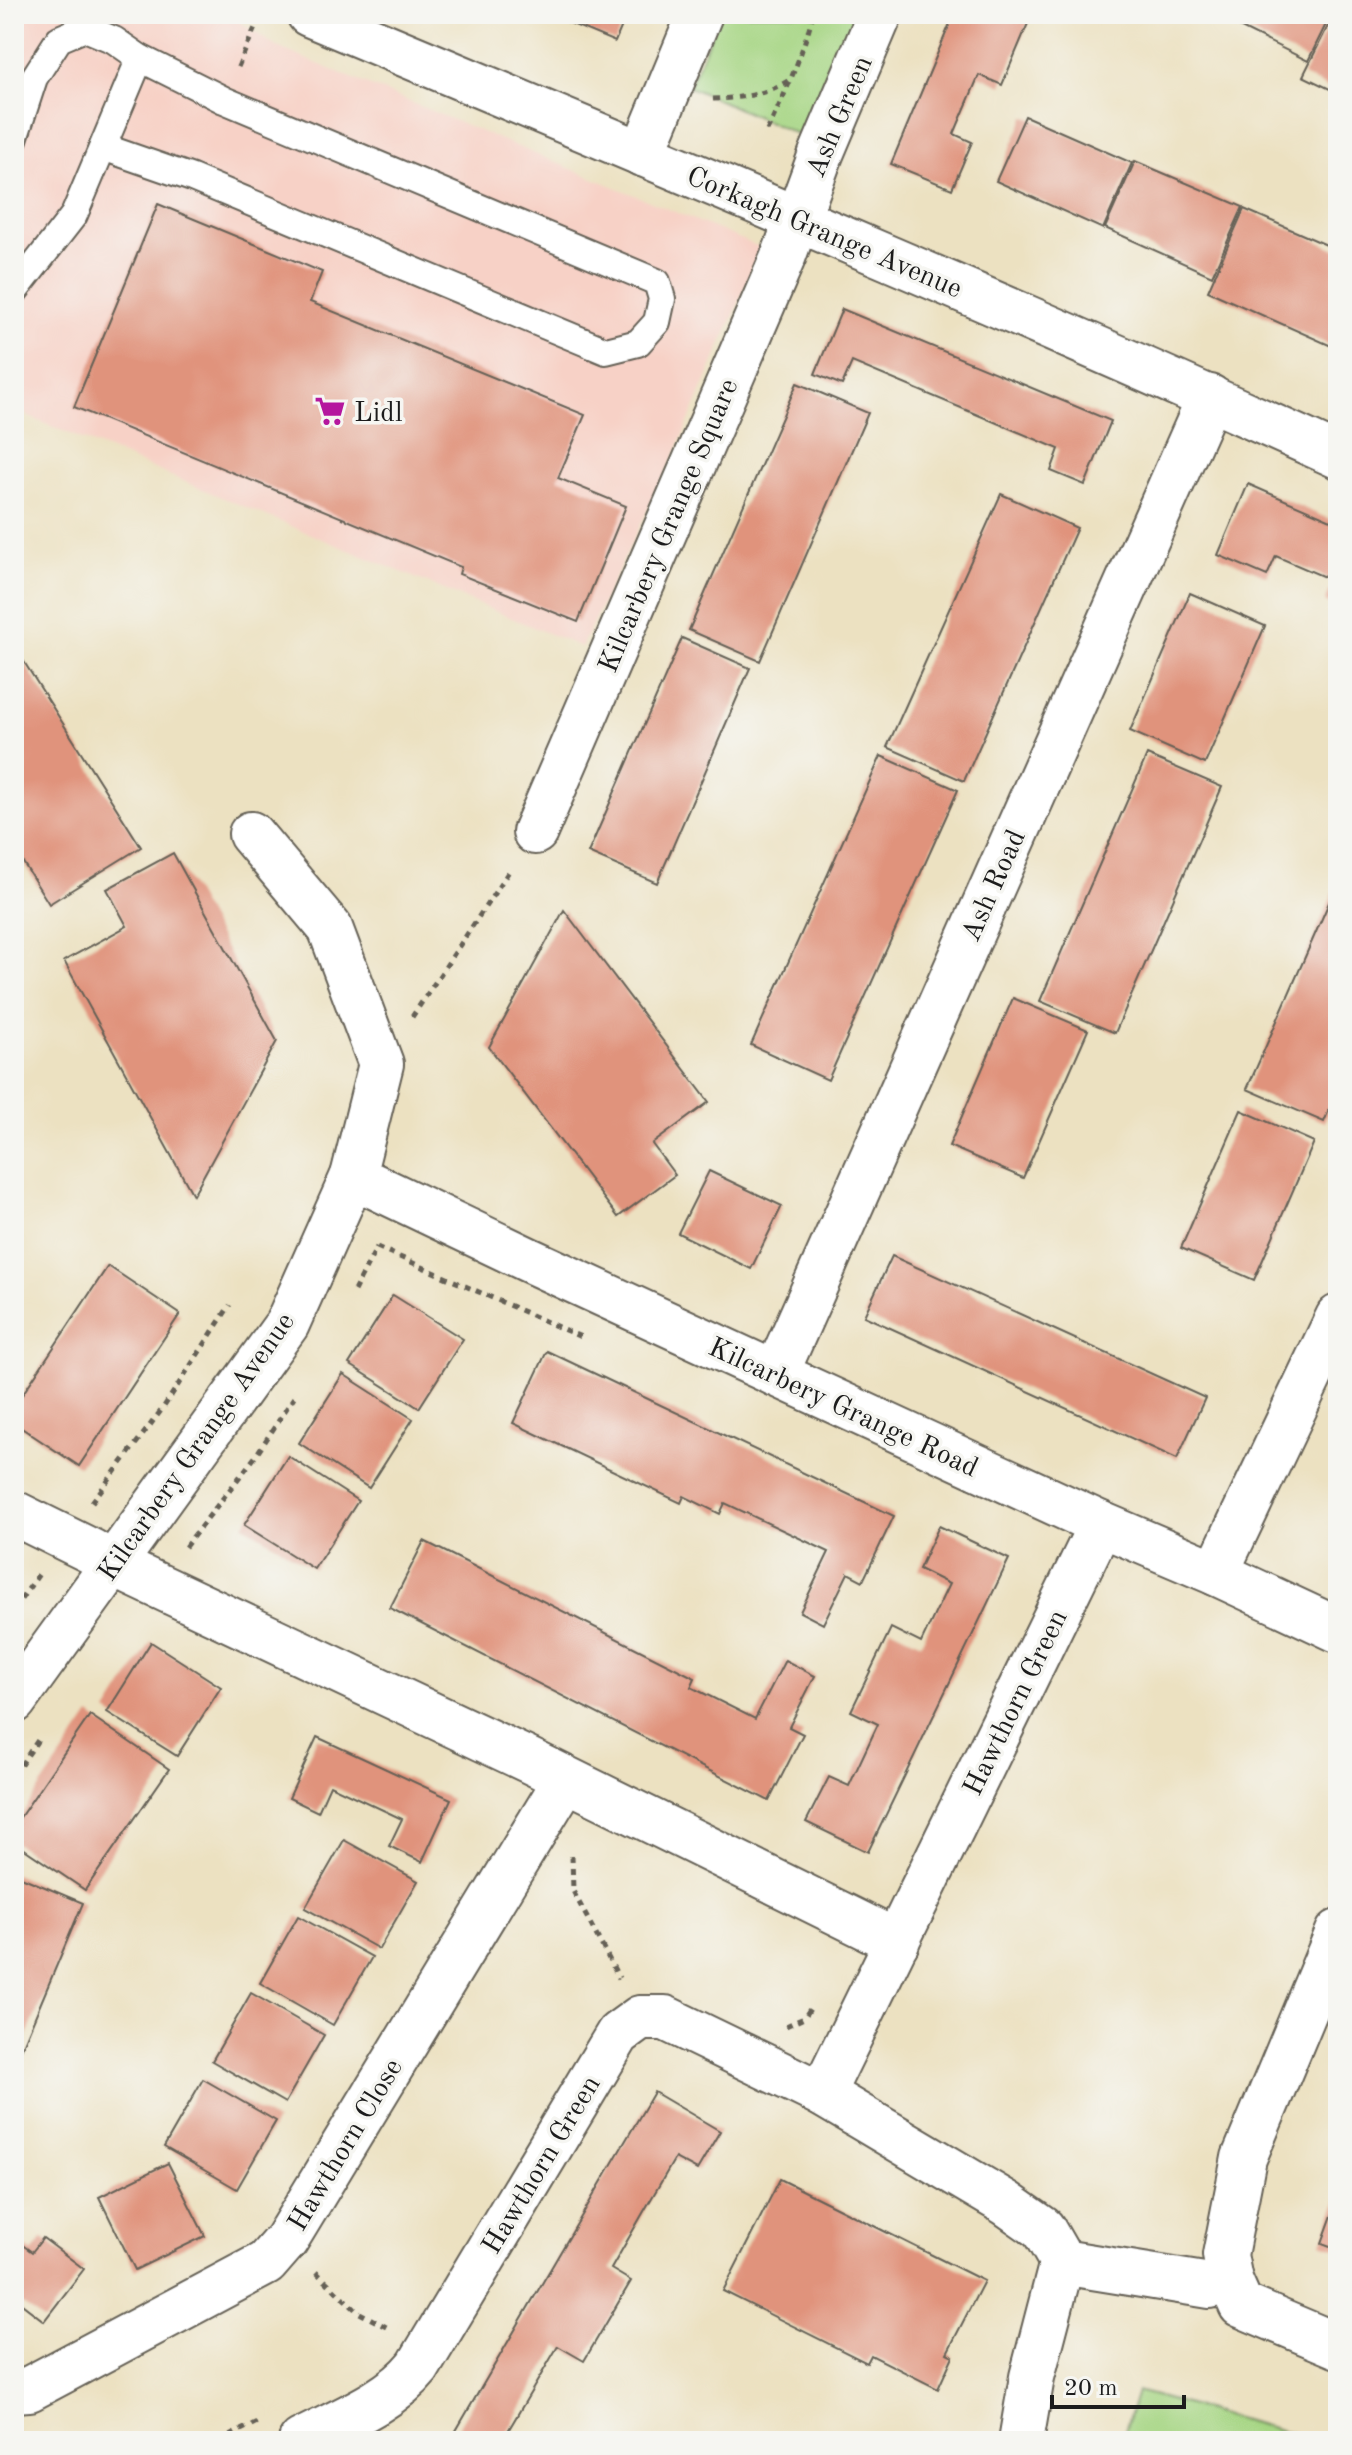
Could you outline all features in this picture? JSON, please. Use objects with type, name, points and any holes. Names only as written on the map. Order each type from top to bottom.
[{"type":"street","name":"Corkagh Grange Avenue","points":[[309,14],[796,218],[1210,397],[1338,456]]},
{"type":"street","points":[[642,154],[700,14]]},
{"type":"street","name":"Ash Green","points":[[796,218],[880,14]]},
{"type":"street","name":"Kilcarbery Grange Square","points":[[535,832],[784,255],[796,218]]},
{"type":"street","name":"Ash Road","points":[[776,1374],[1210,397]]},
{"type":"street","points":[[251,834],[330,928],[381,1064]]},
{"type":"street","name":"Kilcarbery Grange Avenue","points":[[14,1701],[287,1324],[353,1176],[381,1064]]},
{"type":"street","name":"Kilcarbery Grange Road","points":[[353,1176],[1101,1524],[1338,1630]]},
{"type":"street","points":[[1216,1573],[1338,1317]]},
{"type":"street","points":[[14,1513],[112,1564],[530,1761],[555,1797],[897,1942]]},
{"type":"street","name":"Hawthorn Green","points":[[822,2094],[1101,1524]]},
{"type":"street","name":"Hawthorn Close","points":[[14,2390],[29,2389],[266,2263],[286,2240],[555,1797]]},
{"type":"street","points":[[1338,1932],[1244,2158],[1225,2255],[1230,2280],[1241,2305],[1338,2346]]},
{"type":"street","points":[[640,2018],[665,2018],[822,2094],[1006,2203],[1043,2229],[1062,2262],[1032,2377],[1021,2441]]},
{"type":"street","name":"Hawthorn Green","points":[[324,2436],[406,2383],[618,2034],[640,2018]]},
{"type":"street","points":[[1062,2262],[1210,2286],[1230,2280]]},
{"type":"lane","points":[[14,139],[34,78],[59,39],[85,28],[114,40],[140,58],[224,100],[657,282],[662,299],[657,322],[638,343],[606,351],[192,178],[103,147]]},
{"type":"lane","points":[[14,292],[74,215],[140,58]]},
{"type":"path","points":[[767,131],[805,47],[813,14]]},
{"type":"path","points":[[706,99],[748,97],[769,91],[793,77]]},
{"type":"path","points":[[381,1064],[535,832]]},
{"type":"path","points":[[85,1512],[163,1408],[230,1305]]},
{"type":"path","points":[[14,1609],[47,1564]]},
{"type":"path","points":[[555,1797],[563,1819],[576,1833],[572,1853],[573,1891],[640,2018]]},
{"type":"path","points":[[286,2240],[358,2312],[391,2330]]},
{"type":"shaded area","points":[[14,14],[228,14],[277,47],[762,248],[675,454],[581,647],[27,416],[14,397]]},
{"type":"green space","points":[[720,14],[861,14],[808,139],[689,87]]},
{"type":"green space","points":[[1137,2391],[1320,2441],[1122,2441]]},
{"type":"building","points":[[548,14],[627,14],[615,42]]},
{"type":"building","points":[[954,14],[1032,14],[1002,85],[979,75],[954,134],[972,142],[952,189],[891,164]]},
{"type":"building","points":[[1213,14],[1331,14],[1308,61]]},
{"type":"building","points":[[1334,14],[1338,14],[1338,93],[1303,76]]},
{"type":"building","points":[[1025,116],[1132,163],[1103,229],[996,181]]},
{"type":"building","points":[[1135,161],[1243,207],[1212,276],[1105,228]]},
{"type":"building","name":"Lidl","points":[[158,204],[322,272],[310,302],[585,415],[558,478],[626,506],[578,622],[459,574],[461,567],[74,407]]},
{"type":"building","points":[[1244,209],[1338,250],[1338,349],[1208,291]]},
{"type":"building","points":[[842,309],[1111,421],[1085,485],[1051,471],[1059,449],[852,362],[842,385],[815,374]]},
{"type":"building","points":[[797,383],[868,413],[760,661],[689,630]]},
{"type":"building","points":[[1248,484],[1338,523],[1338,608],[1325,602],[1334,581],[1276,556],[1267,576],[1218,555]]},
{"type":"building","points":[[1001,494],[1077,528],[964,781],[887,747]]},
{"type":"building","points":[[1190,593],[1265,626],[1205,764],[1130,731]]},
{"type":"building","points":[[682,638],[750,668],[657,883],[588,853]]},
{"type":"building","points":[[14,646],[141,847],[49,904],[14,848]]},
{"type":"building","points":[[1147,755],[1222,787],[1115,1033],[1040,1001]]},
{"type":"building","points":[[881,756],[958,790],[828,1080],[751,1045]]},
{"type":"building","points":[[173,853],[277,1041],[193,1195],[64,961],[127,926],[107,889]]},
{"type":"building","points":[[1338,882],[1338,1089],[1324,1122],[1247,1089]]},
{"type":"building","points":[[564,910],[709,1102],[652,1144],[675,1175],[618,1217],[489,1047]]},
{"type":"building","points":[[1013,998],[1088,1030],[1023,1178],[949,1146]]},
{"type":"building","points":[[1241,1110],[1314,1142],[1254,1280],[1181,1248]]},
{"type":"building","points":[[709,1171],[782,1206],[751,1269],[678,1233]]},
{"type":"building","points":[[892,1256],[1205,1398],[1177,1459],[864,1316]]},
{"type":"building","points":[[108,1266],[180,1314],[79,1466],[14,1423],[14,1407]]},
{"type":"building","points":[[393,1295],[463,1339],[419,1408],[349,1364]]},
{"type":"building","points":[[547,1351],[894,1516],[863,1581],[848,1573],[823,1624],[800,1612],[829,1552],[725,1503],[720,1514],[684,1496],[681,1503],[513,1423]]},
{"type":"building","points":[[343,1374],[413,1419],[369,1488],[299,1443]]},
{"type":"building","points":[[288,1456],[358,1501],[314,1569],[244,1525]]},
{"type":"building","points":[[939,1526],[1009,1559],[868,1852],[806,1822],[829,1777],[849,1786],[878,1724],[851,1711],[891,1628],[921,1643],[949,1584],[919,1569]]},
{"type":"building","points":[[424,1541],[695,1678],[691,1687],[755,1719],[785,1660],[815,1676],[789,1727],[803,1734],[769,1801],[390,1608]]},
{"type":"building","points":[[151,1642],[221,1687],[177,1756],[107,1712]]},
{"type":"building","points":[[90,1715],[169,1769],[85,1890],[14,1842],[14,1826]]},
{"type":"building","points":[[317,1737],[451,1799],[422,1862],[389,1846],[402,1819],[330,1785],[318,1812],[289,1798]]},
{"type":"building","points":[[344,1840],[418,1881],[379,1949],[305,1908]]},
{"type":"building","points":[[14,1874],[83,1903],[21,2050],[14,2047]]},
{"type":"building","points":[[298,1916],[372,1957],[333,2025],[260,1983]]},
{"type":"building","points":[[251,1993],[324,2035],[285,2103],[212,2061]]},
{"type":"building","points":[[203,2079],[276,2121],[237,2189],[164,2147]]},
{"type":"building","points":[[654,2092],[720,2131],[697,2170],[675,2158],[611,2269],[631,2281],[584,2361],[558,2346],[502,2441],[450,2441]]},
{"type":"building","points":[[168,2163],[205,2236],[135,2270],[99,2197]]},
{"type":"building","points":[[780,2179],[984,2281],[947,2353],[953,2356],[938,2389],[871,2355],[867,2363],[723,2291]]},
{"type":"building","points":[[1338,2199],[1338,2249],[1322,2243]]},
{"type":"building","points":[[43,2238],[84,2269],[44,2321],[14,2298],[14,2239],[32,2252]]},
{"type":"place","name":"Lidl","points":[[330,411]]}]
